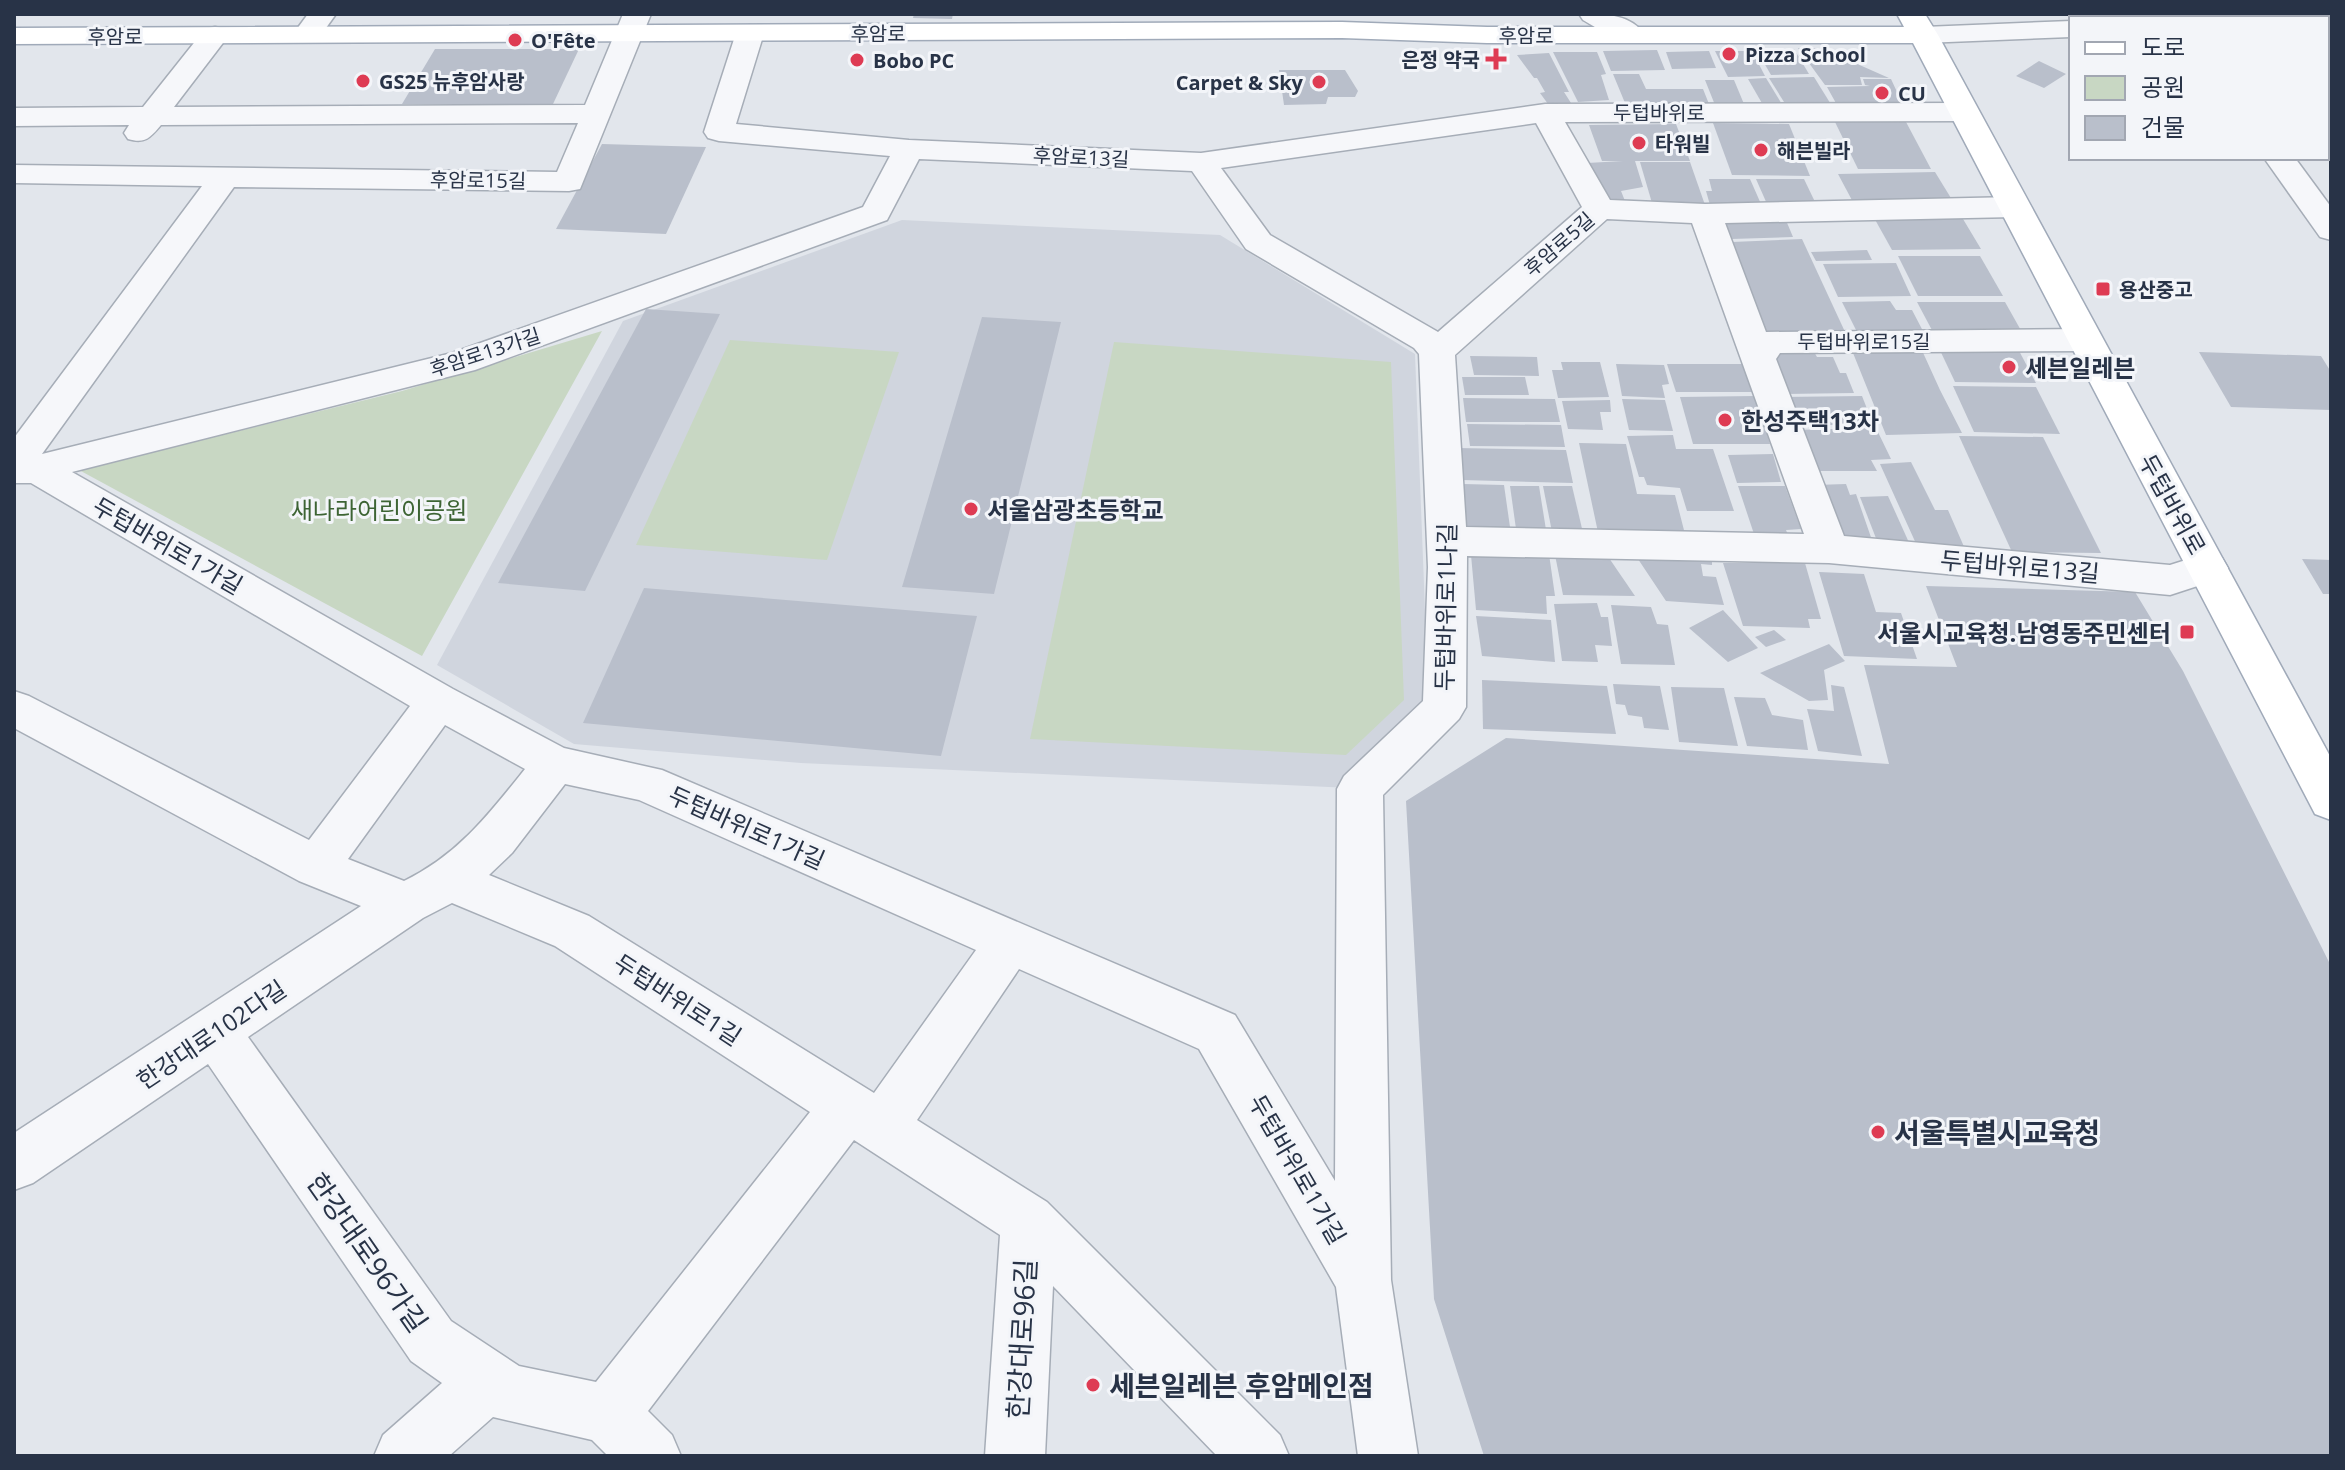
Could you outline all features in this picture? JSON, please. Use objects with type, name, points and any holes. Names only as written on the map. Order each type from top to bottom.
[{"type":"main road","name":"후암로","points":[[14,36],[215,35],[315,23],[634,24],[750,33],[1342,30],[1631,35],[1918,25]]},
{"type":"main road","name":"두텁바위로","points":[[1918,25],[2331,801]]},
{"type":"street","points":[[1593,14],[1631,35]]},
{"type":"street","name":"후암로15길","points":[[14,174],[226,175],[391,146],[569,182],[634,24]]},
{"type":"street","points":[[1918,25],[2069,29]]},
{"type":"street","name":"후암로13길","points":[[750,33],[719,132],[918,150],[1201,162],[1545,113]]},
{"type":"street","points":[[106,176],[215,35]]},
{"type":"street","name":"두텁바위로","points":[[1545,113],[1964,112]]},
{"type":"street","name":"후암로5길","points":[[1437,352],[1599,209],[1545,113]]},
{"type":"street","points":[[14,117],[152,116],[391,146],[597,114]]},
{"type":"street","points":[[895,222],[918,150]]},
{"type":"street","name":"후암로13가길","points":[[21,469],[462,362],[876,213],[918,150]]},
{"type":"street","points":[[2280,160],[2331,230]]},
{"type":"street","points":[[1201,162],[1258,242],[1426,340],[1437,352]]},
{"type":"street","points":[[21,469],[226,175]]},
{"type":"street","points":[[1599,209],[1705,214],[2015,207]]},
{"type":"street","points":[[1705,214],[1829,549]]},
{"type":"street","name":"두텁바위로15길","points":[[1759,359],[1770,342],[2085,340]]},
{"type":"street","name":"두텁바위로1나길","points":[[1363,1280],[1360,789],[1444,707],[1448,541],[1437,352]]},
{"type":"street","name":"두텁바위로1가길","points":[[21,469],[555,764],[646,783],[1217,1032],[1363,1280]]},
{"type":"street","name":"두텁바위로13길","points":[[1448,541],[1829,549],[2170,580],[2208,568]]},
{"type":"street","points":[[316,867],[438,701]]},
{"type":"street","points":[[14,708],[316,867],[406,903],[451,881],[496,839],[555,764]]},
{"type":"street","name":"두텁바위로1길","points":[[451,881],[572,931],[1028,1221],[1259,1456]]},
{"type":"street","name":"한강대로102다길","points":[[14,1164],[406,903]]},
{"type":"street","points":[[651,1456],[608,1414],[864,1118],[1010,942]]},
{"type":"street","name":"한강대로96가길","points":[[215,1032],[431,1341],[507,1393],[608,1414]]},
{"type":"street","name":"한강대로96길","points":[[1015,1456],[1028,1221]]},
{"type":"street","points":[[1363,1280],[1388,1456]]},
{"type":"street","points":[[404,1456],[489,1381]]},
{"type":"shaded area","name":"서울삼광초등학교","points":[[902,220],[1220,235],[1415,354],[1429,713],[1350,788],[801,763],[574,744],[437,665],[623,321]]},
{"type":"green space","name":"새나라어린이공원","points":[[602,331],[422,656],[79,470],[402,391]]},
{"type":"green space","points":[[730,340],[899,352],[827,560],[636,545]]},
{"type":"green space","points":[[1114,342],[1391,362],[1404,700],[1346,755],[1030,739]]},
{"type":"building","points":[[914,14],[953,14],[952,19],[913,18]]},
{"type":"building","points":[[1798,48],[1821,48],[1889,78],[1860,77],[1862,85],[1825,85]]},
{"type":"building","points":[[435,49],[579,49],[553,104],[402,104]]},
{"type":"building","points":[[1756,49],[1794,49],[1809,74],[1771,75]]},
{"type":"building","points":[[1657,50],[1665,70],[1611,71],[1603,51]]},
{"type":"building","points":[[1709,51],[1716,68],[1672,69],[1666,52]]},
{"type":"building","points":[[1715,51],[1752,51],[1765,76],[1728,77]]},
{"type":"building","points":[[1553,52],[1597,52],[1606,74],[1601,75],[1609,100],[1578,102]]},
{"type":"building","points":[[1549,53],[1569,92],[1564,92],[1571,103],[1548,104],[1540,93],[1545,92],[1537,78],[1517,55]]},
{"type":"building","points":[[2039,61],[2066,74],[2044,88],[2016,76]]},
{"type":"building","points":[[1279,70],[1345,70],[1358,91],[1355,97],[1328,97],[1326,104],[1284,105]]},
{"type":"building","points":[[1613,74],[1639,74],[1646,89],[1703,89],[1709,104],[1625,103]]},
{"type":"building","points":[[1814,77],[1832,106],[1784,102],[1769,78]]},
{"type":"building","points":[[1766,78],[1783,106],[1763,105],[1748,79]]},
{"type":"building","points":[[1863,79],[1891,79],[1904,107],[1837,105],[1827,87],[1870,86],[1865,85]]},
{"type":"building","points":[[1705,80],[1734,80],[1744,104],[1715,105]]},
{"type":"building","points":[[1835,122],[1906,122],[1931,169],[1858,169]]},
{"type":"building","name":"해븐빌라","points":[[1713,123],[1789,124],[1810,176],[1732,175]]},
{"type":"building","name":"타워빌","points":[[1676,124],[1690,161],[1635,161],[1643,187],[1621,191],[1625,201],[1603,200],[1587,163],[1623,161],[1602,161],[1589,125]]},
{"type":"building","points":[[602,144],[706,147],[666,234],[556,229]]},
{"type":"building","points":[[1640,162],[1690,162],[1705,205],[1652,203]]},
{"type":"building","points":[[1935,172],[1954,203],[1854,204],[1838,174]]},
{"type":"building","points":[[1709,179],[1750,179],[1761,204],[1710,205],[1706,191],[1712,191]]},
{"type":"building","points":[[1756,179],[1804,179],[1816,204],[1767,204]]},
{"type":"building","points":[[1960,214],[1981,249],[1892,250],[1873,216]]},
{"type":"building","points":[[1785,218],[1793,237],[1731,239],[1723,220]]},
{"type":"building","points":[[1802,239],[1846,334],[1768,335],[1732,242]]},
{"type":"building","points":[[1867,250],[1872,260],[1816,261],[1811,252]]},
{"type":"building","points":[[1898,256],[1980,256],[2003,296],[1918,296]]},
{"type":"building","points":[[1896,263],[1911,296],[1838,297],[1823,264]]},
{"type":"building","points":[[1890,301],[1896,310],[1912,310],[1924,333],[1858,334],[1842,302]]},
{"type":"building","points":[[1917,302],[2005,302],[2023,334],[1934,334]]},
{"type":"building","points":[[646,309],[720,314],[585,591],[498,583]]},
{"type":"building","points":[[982,317],[1061,322],[994,594],[902,587]]},
{"type":"building","points":[[1937,344],[2016,345],[2036,383],[1955,382]]},
{"type":"building","points":[[1920,346],[1962,433],[1886,435],[1851,348]]},
{"type":"building","points":[[1813,350],[1817,357],[1833,357],[1840,373],[1846,373],[1854,393],[1785,394],[1769,351]]},
{"type":"building","points":[[2199,352],[2321,356],[2331,372],[2331,410],[2231,407]]},
{"type":"building","points":[[1470,356],[1537,357],[1539,376],[1474,375]]},
{"type":"building","points":[[1561,362],[1600,362],[1609,397],[1558,398],[1552,370],[1563,370]]},
{"type":"building","points":[[1616,364],[1664,365],[1669,384],[1662,385],[1665,398],[1622,396]]},
{"type":"building","points":[[1667,364],[1743,364],[1753,392],[1676,392]]},
{"type":"building","points":[[1462,377],[1525,377],[1529,395],[1465,395]]},
{"type":"building","points":[[1953,386],[2036,387],[2060,434],[1974,432]]},
{"type":"building","name":"한성주택13차","points":[[1755,396],[1770,444],[1693,444],[1680,397]]},
{"type":"building","points":[[1862,396],[1873,424],[1792,426],[1782,397]]},
{"type":"building","points":[[1463,398],[1555,399],[1560,422],[1466,422]]},
{"type":"building","points":[[1622,399],[1665,400],[1673,431],[1629,430]]},
{"type":"building","points":[[1610,400],[1611,412],[1600,412],[1603,430],[1568,429],[1562,401]]},
{"type":"building","points":[[1467,424],[1561,425],[1565,447],[1470,446]]},
{"type":"building","points":[[1876,428],[1891,459],[1871,460],[1877,471],[1808,471],[1793,430]]},
{"type":"building","points":[[1673,435],[1676,449],[1713,449],[1734,511],[1687,511],[1680,488],[1647,485],[1644,477],[1639,477],[1627,436]]},
{"type":"building","points":[[1959,436],[2043,437],[2101,553],[2012,552]]},
{"type":"building","points":[[1579,443],[1626,444],[1637,494],[1675,495],[1686,538],[1599,537]]},
{"type":"building","points":[[1457,448],[1566,450],[1573,483],[1462,480]]},
{"type":"building","points":[[1773,454],[1781,482],[1737,483],[1728,455]]},
{"type":"building","points":[[1911,462],[1935,510],[1948,510],[1965,549],[1918,548],[1880,464]]},
{"type":"building","points":[[1463,484],[1504,485],[1511,534],[1466,534]]},
{"type":"building","points":[[1846,484],[1850,495],[1856,494],[1874,546],[1834,543],[1815,485]]},
{"type":"building","points":[[1510,486],[1539,486],[1547,536],[1517,536]]},
{"type":"building","points":[[1543,486],[1572,486],[1584,537],[1553,537]]},
{"type":"building","points":[[1738,486],[1785,486],[1801,529],[1786,530],[1790,540],[1756,540]]},
{"type":"building","points":[[1888,496],[1911,547],[1879,546],[1860,497]]},
{"type":"building","points":[[1549,554],[1555,596],[1546,596],[1547,614],[1476,610],[1471,555]]},
{"type":"building","points":[[1555,555],[1609,558],[1635,596],[1563,595]]},
{"type":"building","points":[[1638,559],[1712,559],[1712,565],[1701,564],[1703,576],[1716,577],[1724,605],[1666,601]]},
{"type":"building","points":[[2302,559],[2331,560],[2331,594],[2323,594]]},
{"type":"building","points":[[1723,563],[1805,563],[1821,619],[1808,619],[1810,628],[1743,626]]},
{"type":"building","points":[[1819,572],[1864,574],[1876,612],[1901,613],[1917,659],[1844,656]]},
{"type":"building","name":"서울특별시교육청","points":[[1926,586],[2135,592],[2183,671],[2331,966],[2331,1456],[1484,1456],[1434,1299],[1406,801],[1506,738],[1889,764],[1864,665],[1957,667]]},
{"type":"building","points":[[644,588],[977,616],[941,756],[583,723]]},
{"type":"building","points":[[1597,603],[1601,617],[1608,617],[1612,646],[1595,645],[1598,662],[1562,661],[1554,604]]},
{"type":"building","points":[[1611,605],[1651,607],[1657,624],[1668,625],[1675,665],[1621,664]]},
{"type":"building","points":[[1723,610],[1758,648],[1728,662],[1689,628]]},
{"type":"building","points":[[1476,616],[1551,620],[1555,662],[1482,656]]},
{"type":"building","points":[[1774,630],[1786,640],[1766,647],[1755,637]]},
{"type":"building","points":[[1829,644],[1845,661],[1824,670],[1828,700],[1809,701],[1760,673]]},
{"type":"building","points":[[1482,680],[1607,686],[1616,734],[1483,729]]},
{"type":"building","points":[[1613,684],[1660,686],[1669,730],[1644,728],[1642,717],[1628,715],[1625,705],[1616,704]]},
{"type":"building","points":[[1831,685],[1844,687],[1862,756],[1818,751],[1807,709],[1834,711]]},
{"type":"building","points":[[1671,687],[1724,688],[1738,746],[1679,742]]},
{"type":"building","points":[[1734,697],[1765,698],[1772,715],[1803,720],[1808,750],[1747,746]]},
{"type":"place","name":"O'Fête","points":[[515,40]]},
{"type":"place","name":"Pizza School","points":[[1729,54]]},
{"type":"place","name":"은정 약국","points":[[1496,59]]},
{"type":"place","name":"Bobo PC","points":[[857,60]]},
{"type":"place","name":"GS25 뉴후암사랑","points":[[363,81]]},
{"type":"place","name":"Carpet & Sky","points":[[1319,82]]},
{"type":"place","name":"CU","points":[[1882,93]]},
{"type":"place","name":"타워빌","points":[[1639,143]]},
{"type":"place","name":"해븐빌라","points":[[1761,150]]},
{"type":"place","name":"용산중고","points":[[2103,289]]},
{"type":"place","name":"세븐일레븐","points":[[2009,367]]},
{"type":"place","name":"한성주택13차","points":[[1725,420]]},
{"type":"place","name":"서울삼광초등학교","points":[[971,509]]},
{"type":"place","name":"서울시교육청.남영동주민센터","points":[[2187,632]]},
{"type":"place","name":"서울특별시교육청","points":[[1878,1132]]},
{"type":"place","name":"세븐일레븐 후암메인점","points":[[1093,1385]]}]
